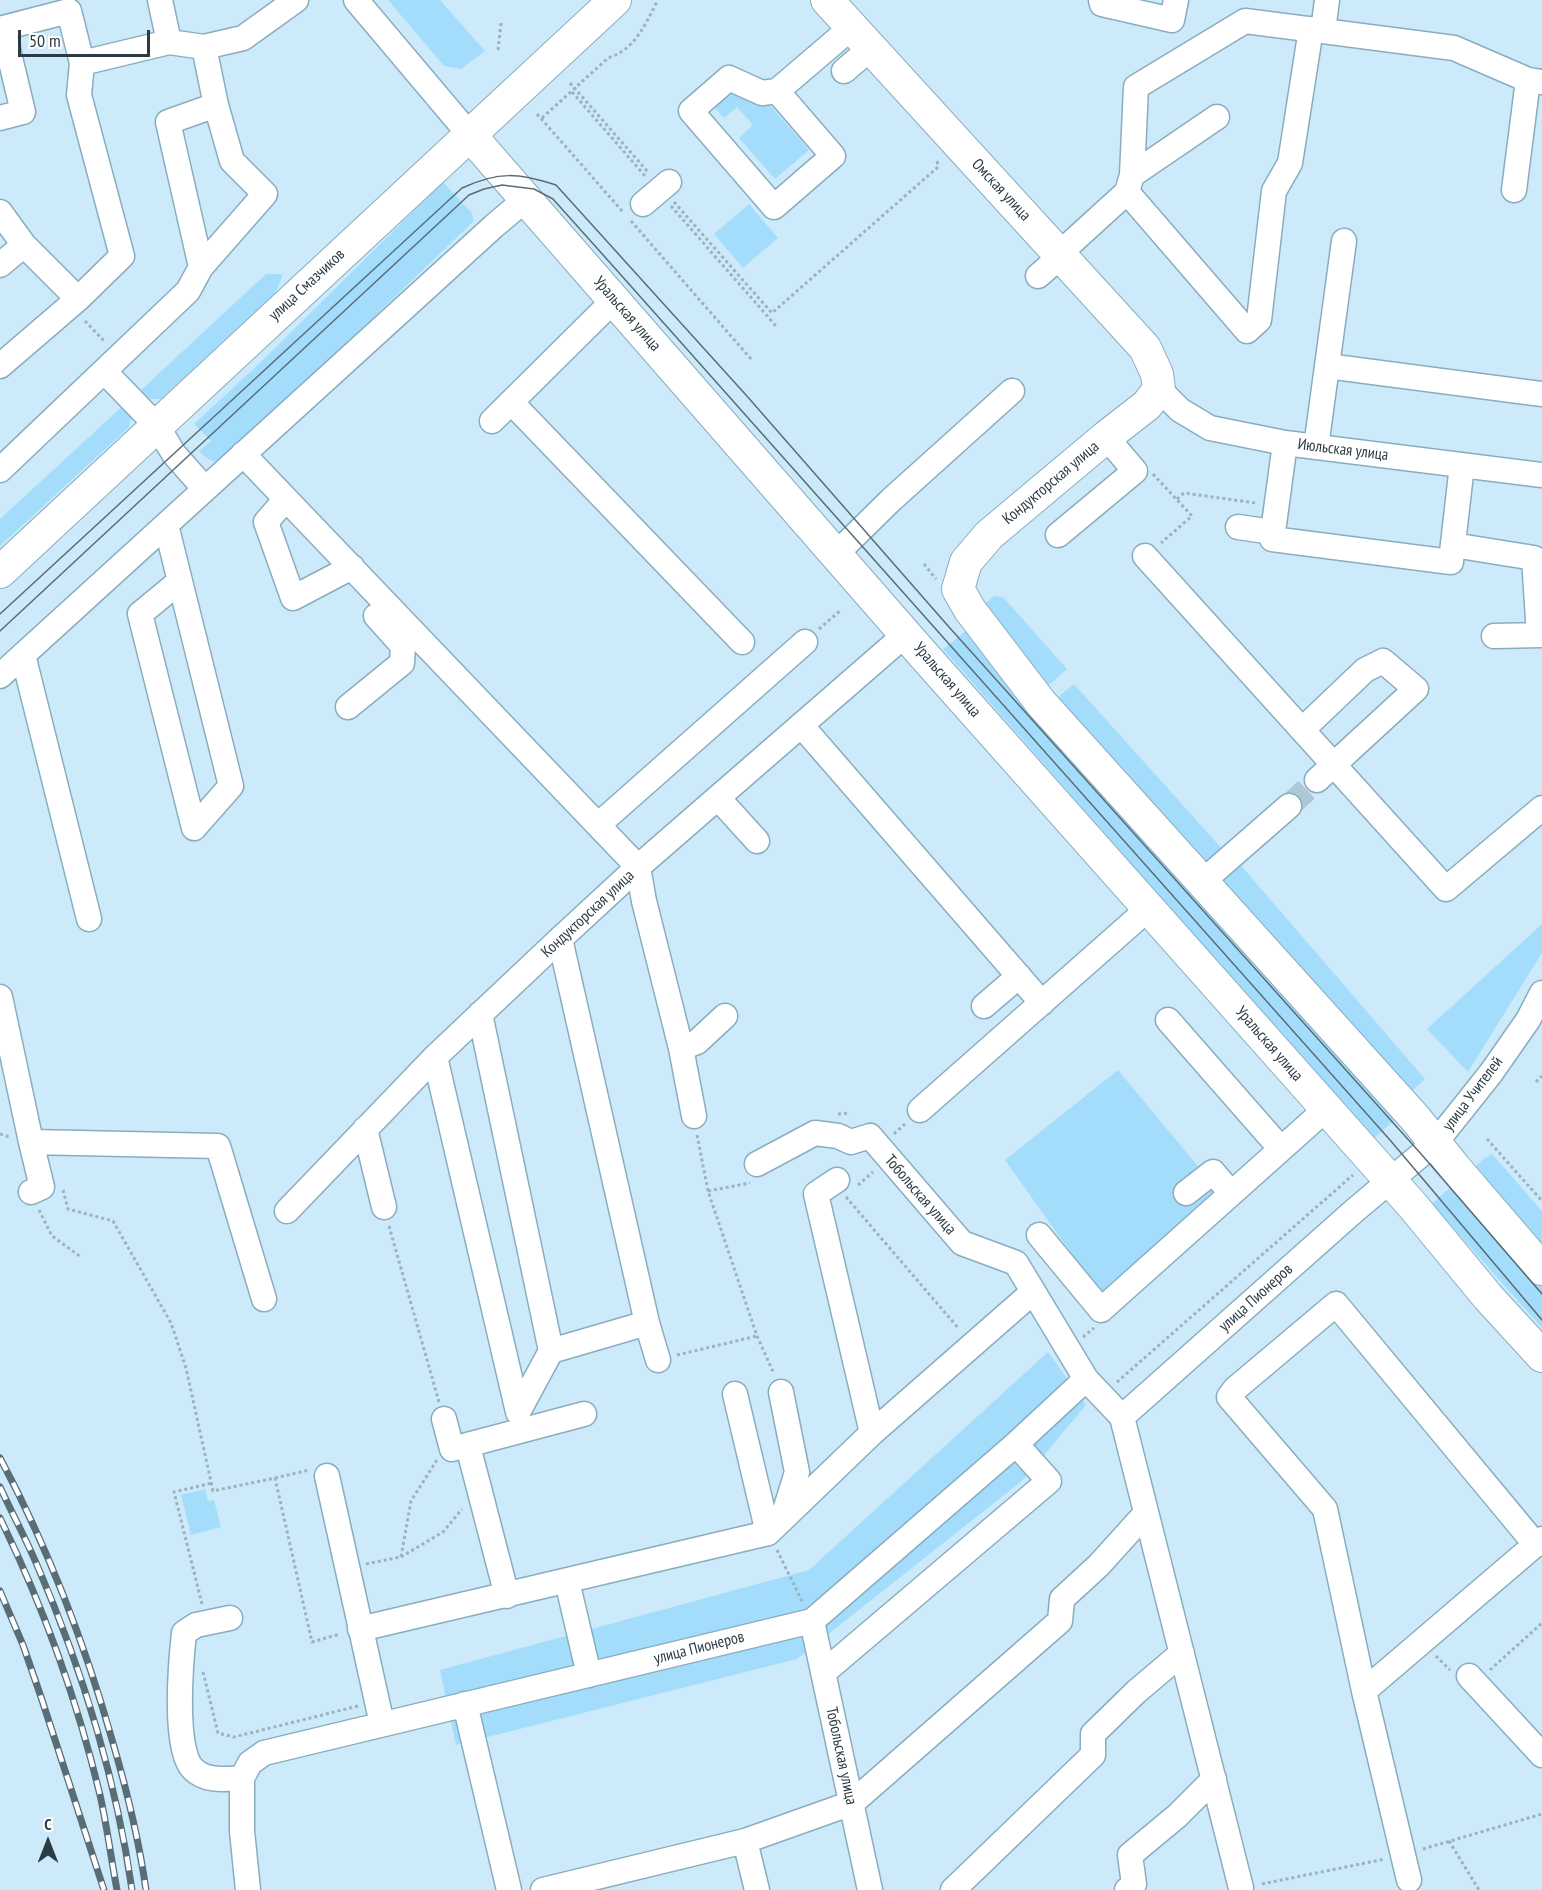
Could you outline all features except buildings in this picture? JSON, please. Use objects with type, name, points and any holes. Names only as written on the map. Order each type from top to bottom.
[{"type":"main road","name":"улица Смазчиков","points":[[0,572],[615,0]]},
{"type":"main road","name":"Омская улица","points":[[827,0],[1145,348],[1157,375],[1159,388]]},
{"type":"main road","name":"Уральская улица","points":[[469,134],[1542,1356]]},
{"type":"main road","name":"Кондукторская улица","points":[[950,587],[966,562],[989,535],[1106,436],[1147,405],[1159,388]]},
{"type":"main road","points":[[950,587],[1041,703],[1436,1142],[1456,1169],[1542,1269]]},
{"type":"street","points":[[160,0],[169,42]]},
{"type":"street","points":[[82,63],[169,42],[204,47],[243,38],[296,0]]},
{"type":"street","name":"Уральская улица","points":[[356,0],[469,134]]},
{"type":"street","points":[[1101,0],[1102,4],[1172,20],[1176,0]]},
{"type":"street","points":[[1327,0],[1317,30],[1290,163],[1274,191],[1259,320],[1246,331],[1130,184],[1136,87],[1245,21],[1317,30],[1454,48],[1535,81],[1514,190]]},
{"type":"street","points":[[0,118],[23,112],[3,28],[68,5],[82,63],[79,96],[122,256],[78,299],[0,366]]},
{"type":"street","points":[[841,68],[862,39]]},
{"type":"street","points":[[777,91],[833,156],[774,207],[691,111],[729,78],[762,93],[777,91],[862,39]]},
{"type":"street","points":[[0,470],[188,291],[201,267],[265,194],[232,161],[216,105],[204,47]]},
{"type":"street","points":[[201,267],[168,122],[216,105]]},
{"type":"street","points":[[1038,276],[1061,256],[1130,184],[1217,117]]},
{"type":"street","points":[[0,676],[243,453],[526,199]]},
{"type":"street","points":[[0,212],[24,245],[78,299]]},
{"type":"street","points":[[1316,447],[1344,241]]},
{"type":"street","points":[[0,265],[24,245]]},
{"type":"street","points":[[492,421],[614,300]]},
{"type":"street","points":[[1327,366],[1542,394]]},
{"type":"street","points":[[105,372],[157,426],[174,453],[205,489]]},
{"type":"street","name":"Июльская улица","points":[[1159,388],[1180,410],[1210,428],[1316,447],[1462,465],[1541,470]]},
{"type":"street","points":[[836,554],[891,500],[1012,391]]},
{"type":"street","points":[[511,402],[742,642]]},
{"type":"street","points":[[1058,535],[1135,471],[1106,436]]},
{"type":"street","points":[[1285,443],[1272,539],[1452,560],[1534,558],[1540,635],[1494,636]]},
{"type":"street","points":[[243,453],[638,867],[644,901],[681,1047],[694,1116]]},
{"type":"street","points":[[1452,560],[1462,465]]},
{"type":"street","points":[[286,499],[266,522],[293,598],[358,573]]},
{"type":"street","points":[[166,525],[180,581],[231,786],[194,828],[140,614],[180,581]]},
{"type":"street","points":[[1238,527],[1273,532]]},
{"type":"street","points":[[1145,556],[1302,730],[1326,772],[1446,890],[1542,808]]},
{"type":"street","points":[[348,707],[402,663],[403,646],[354,590],[358,573]]},
{"type":"street","name":"Кондукторская улица","points":[[286,1211],[435,1057],[560,939],[638,867],[906,634]]},
{"type":"street","points":[[598,825],[805,642]]},
{"type":"street","points":[[23,655],[90,919]]},
{"type":"street","points":[[1302,730],[1365,670],[1383,661],[1416,689],[1326,772]]},
{"type":"street","points":[[801,725],[1042,1003]]},
{"type":"street","points":[[718,798],[757,841]]},
{"type":"street","points":[[1202,882],[1289,806]]},
{"type":"street","points":[[920,1110],[1149,908]]},
{"type":"street","points":[[560,939],[647,1323],[658,1360]]},
{"type":"street","points":[[984,1006],[1019,976]]},
{"type":"street","name":"улица Учителей","points":[[1390,1182],[1436,1142],[1491,1073],[1528,1020],[1542,993]]},
{"type":"street","points":[[0,997],[42,1187],[31,1192]]},
{"type":"street","points":[[435,1057],[518,1412],[551,1351],[480,1014]]},
{"type":"street","points":[[681,1047],[697,1042],[725,1016]]},
{"type":"street","points":[[1168,1020],[1281,1149]]},
{"type":"street","points":[[1039,1235],[1101,1310],[1326,1109]]},
{"type":"street","points":[[366,1129],[384,1207]]},
{"type":"street","name":"Тобольская улица","points":[[757,1164],[814,1133],[838,1136],[851,1142],[870,1136],[962,1243],[1016,1263],[1094,1388],[1122,1417]]},
{"type":"street","points":[[31,1142],[218,1146],[264,1299]]},
{"type":"street","points":[[1186,1193],[1213,1172],[1232,1193]]},
{"type":"street","name":"улица Пионеров","points":[[1122,1417],[1354,1211],[1390,1182]]},
{"type":"street","points":[[841,1188],[816,1194],[872,1433]]},
{"type":"street","points":[[360,1629],[507,1596],[775,1526],[872,1433],[1033,1292]]},
{"type":"street","points":[[1364,1691],[1539,1542],[1336,1304],[1235,1389],[1229,1397],[1325,1509],[1364,1691],[1409,1880]]},
{"type":"street","points":[[551,1351],[647,1323]]},
{"type":"street","name":"улица Пионеров","points":[[242,1778],[250,1763],[264,1753],[380,1713],[465,1704],[812,1621],[1016,1444],[1094,1388]]},
{"type":"street","points":[[775,1526],[797,1472],[782,1392]]},
{"type":"street","points":[[735,1394],[775,1526]]},
{"type":"street","points":[[507,1596],[480,1490],[454,1434],[584,1414]]},
{"type":"street","points":[[1122,1417],[1241,1888]]},
{"type":"street","points":[[823,1673],[1049,1481],[1016,1444]]},
{"type":"street","points":[[327,1476],[380,1713]]},
{"type":"street","points":[[543,1890],[633,1880],[852,1803],[1060,1621],[1062,1599],[1099,1565],[1146,1513]]},
{"type":"street","points":[[567,1581],[589,1675]]},
{"type":"street","points":[[230,1618],[196,1625],[184,1633],[181,1669],[181,1729],[186,1758],[192,1768],[201,1775],[218,1779],[242,1778],[242,1831],[248,1890]]},
{"type":"street","name":"Тобольская улица","points":[[812,1621],[870,1890]]},
{"type":"street","points":[[953,1890],[1093,1755],[1093,1734],[1136,1692],[1182,1653]]},
{"type":"street","points":[[1472,1680],[1542,1755]]},
{"type":"street","points":[[465,1704],[509,1890]]},
{"type":"street","points":[[1127,1890],[1134,1884],[1130,1855],[1177,1816],[1214,1779]]},
{"type":"street","points":[[745,1841],[757,1890]]},
{"type":"path","points":[[542,119],[608,58],[620,54],[643,31],[658,0]]},
{"type":"path","points":[[498,50],[501,23]]},
{"type":"path","points":[[570,83],[751,359]]},
{"type":"path","points":[[537,114],[648,200],[772,313],[938,167]]},
{"type":"path","points":[[648,200],[776,326]]},
{"type":"path","points":[[1145,556],[1192,516],[1152,473]]},
{"type":"path","points":[[1177,499],[1185,493],[1276,505]]},
{"type":"path","points":[[924,564],[950,587]]},
{"type":"path","points":[[805,642],[841,610]]},
{"type":"path","points":[[1536,1082],[1542,1076]]},
{"type":"path","points":[[694,1116],[708,1191],[757,1336],[782,1392]]},
{"type":"path","points":[[1487,1139],[1542,1201]]},
{"type":"path","points":[[1094,1388],[1346,1182],[1369,1159]]},
{"type":"path","points":[[841,1188],[972,1345]]},
{"type":"path","points":[[62,1190],[68,1209],[112,1221],[171,1323],[186,1368],[213,1491],[325,1467],[327,1476]]},
{"type":"path","points":[[31,1192],[52,1236],[81,1257]]},
{"type":"path","points":[[384,1207],[454,1434],[411,1501],[401,1557]]},
{"type":"path","points":[[658,1360],[757,1336]]},
{"type":"path","points":[[275,1478],[312,1641],[360,1629]]},
{"type":"path","points":[[206,1623],[174,1492],[212,1483]]},
{"type":"path","points":[[347,1569],[401,1557],[443,1532],[480,1490]]},
{"type":"path","points":[[775,1526],[812,1621]]},
{"type":"path","points":[[1422,1642],[1454,1673],[1472,1680],[1542,1623]]},
{"type":"path","points":[[201,1665],[218,1733],[234,1737],[380,1713]]},
{"type":"path","points":[[1449,1841],[1479,1890]]},
{"type":"shaded area","points":[[388,0],[440,0],[485,51],[461,69],[444,66]]},
{"type":"shaded area","points":[[737,88],[768,103],[809,150],[775,179],[739,138],[753,125],[737,107],[724,118],[715,108]]},
{"type":"shaded area","points":[[443,182],[472,213],[474,221],[223,461],[212,461],[204,456],[199,451],[211,441],[194,424],[262,361]]},
{"type":"shaded area","points":[[749,204],[778,238],[743,268],[714,234]]},
{"type":"shaded area","points":[[266,274],[283,274],[276,292],[161,399],[150,399],[140,391]]},
{"type":"shaded area","points":[[126,403],[132,413],[129,427],[0,546],[0,519]]},
{"type":"shaded area","points":[[994,596],[1003,597],[1067,669],[1043,690],[978,610]]},
{"type":"shaded area","points":[[967,630],[1396,1119],[1373,1139],[943,649]]},
{"type":"shaded area","points":[[1074,684],[1225,852],[1213,862],[1196,861],[1057,698]]},
{"type":"shaded area","points":[[1238,862],[1425,1079],[1413,1090],[1408,1092],[1222,887],[1223,876]]},
{"type":"shaded area","points":[[1542,924],[1542,953],[1468,1072],[1427,1029]]},
{"type":"shaded area","points":[[1118,1070],[1221,1194],[1103,1298],[1005,1160]]},
{"type":"shaded area","points":[[1492,1154],[1542,1211],[1542,1255],[1474,1168]]},
{"type":"shaded area","points":[[1454,1184],[1542,1282],[1542,1328],[1432,1204]]},
{"type":"shaded area","points":[[1048,1352],[1086,1405],[1023,1480],[797,1659],[456,1745],[440,1670],[809,1570]]},
{"type":"shaded area","points":[[205,1489],[208,1501],[214,1500],[221,1527],[191,1535],[181,1495]]},
{"type":"tunnel","points":[[1289,806],[1317,780]]},
{"type":"tram line","points":[[0,614],[462,188],[498,176],[519,176],[556,185],[746,395],[949,627],[1422,1155],[1542,1294]]},
{"type":"tram line","points":[[0,631],[469,195],[502,185],[534,189],[553,199],[613,266],[1390,1140],[1542,1320]]},
{"type":"railway","points":[[0,1458],[34,1527],[78,1633],[128,1797],[146,1890]]},
{"type":"railway","points":[[0,1487],[37,1565],[83,1684],[117,1807],[132,1890]]},
{"type":"railway","points":[[0,1518],[31,1585],[70,1688],[100,1795],[117,1890]]},
{"type":"railway","points":[[0,1591],[23,1645],[104,1890]]}]
